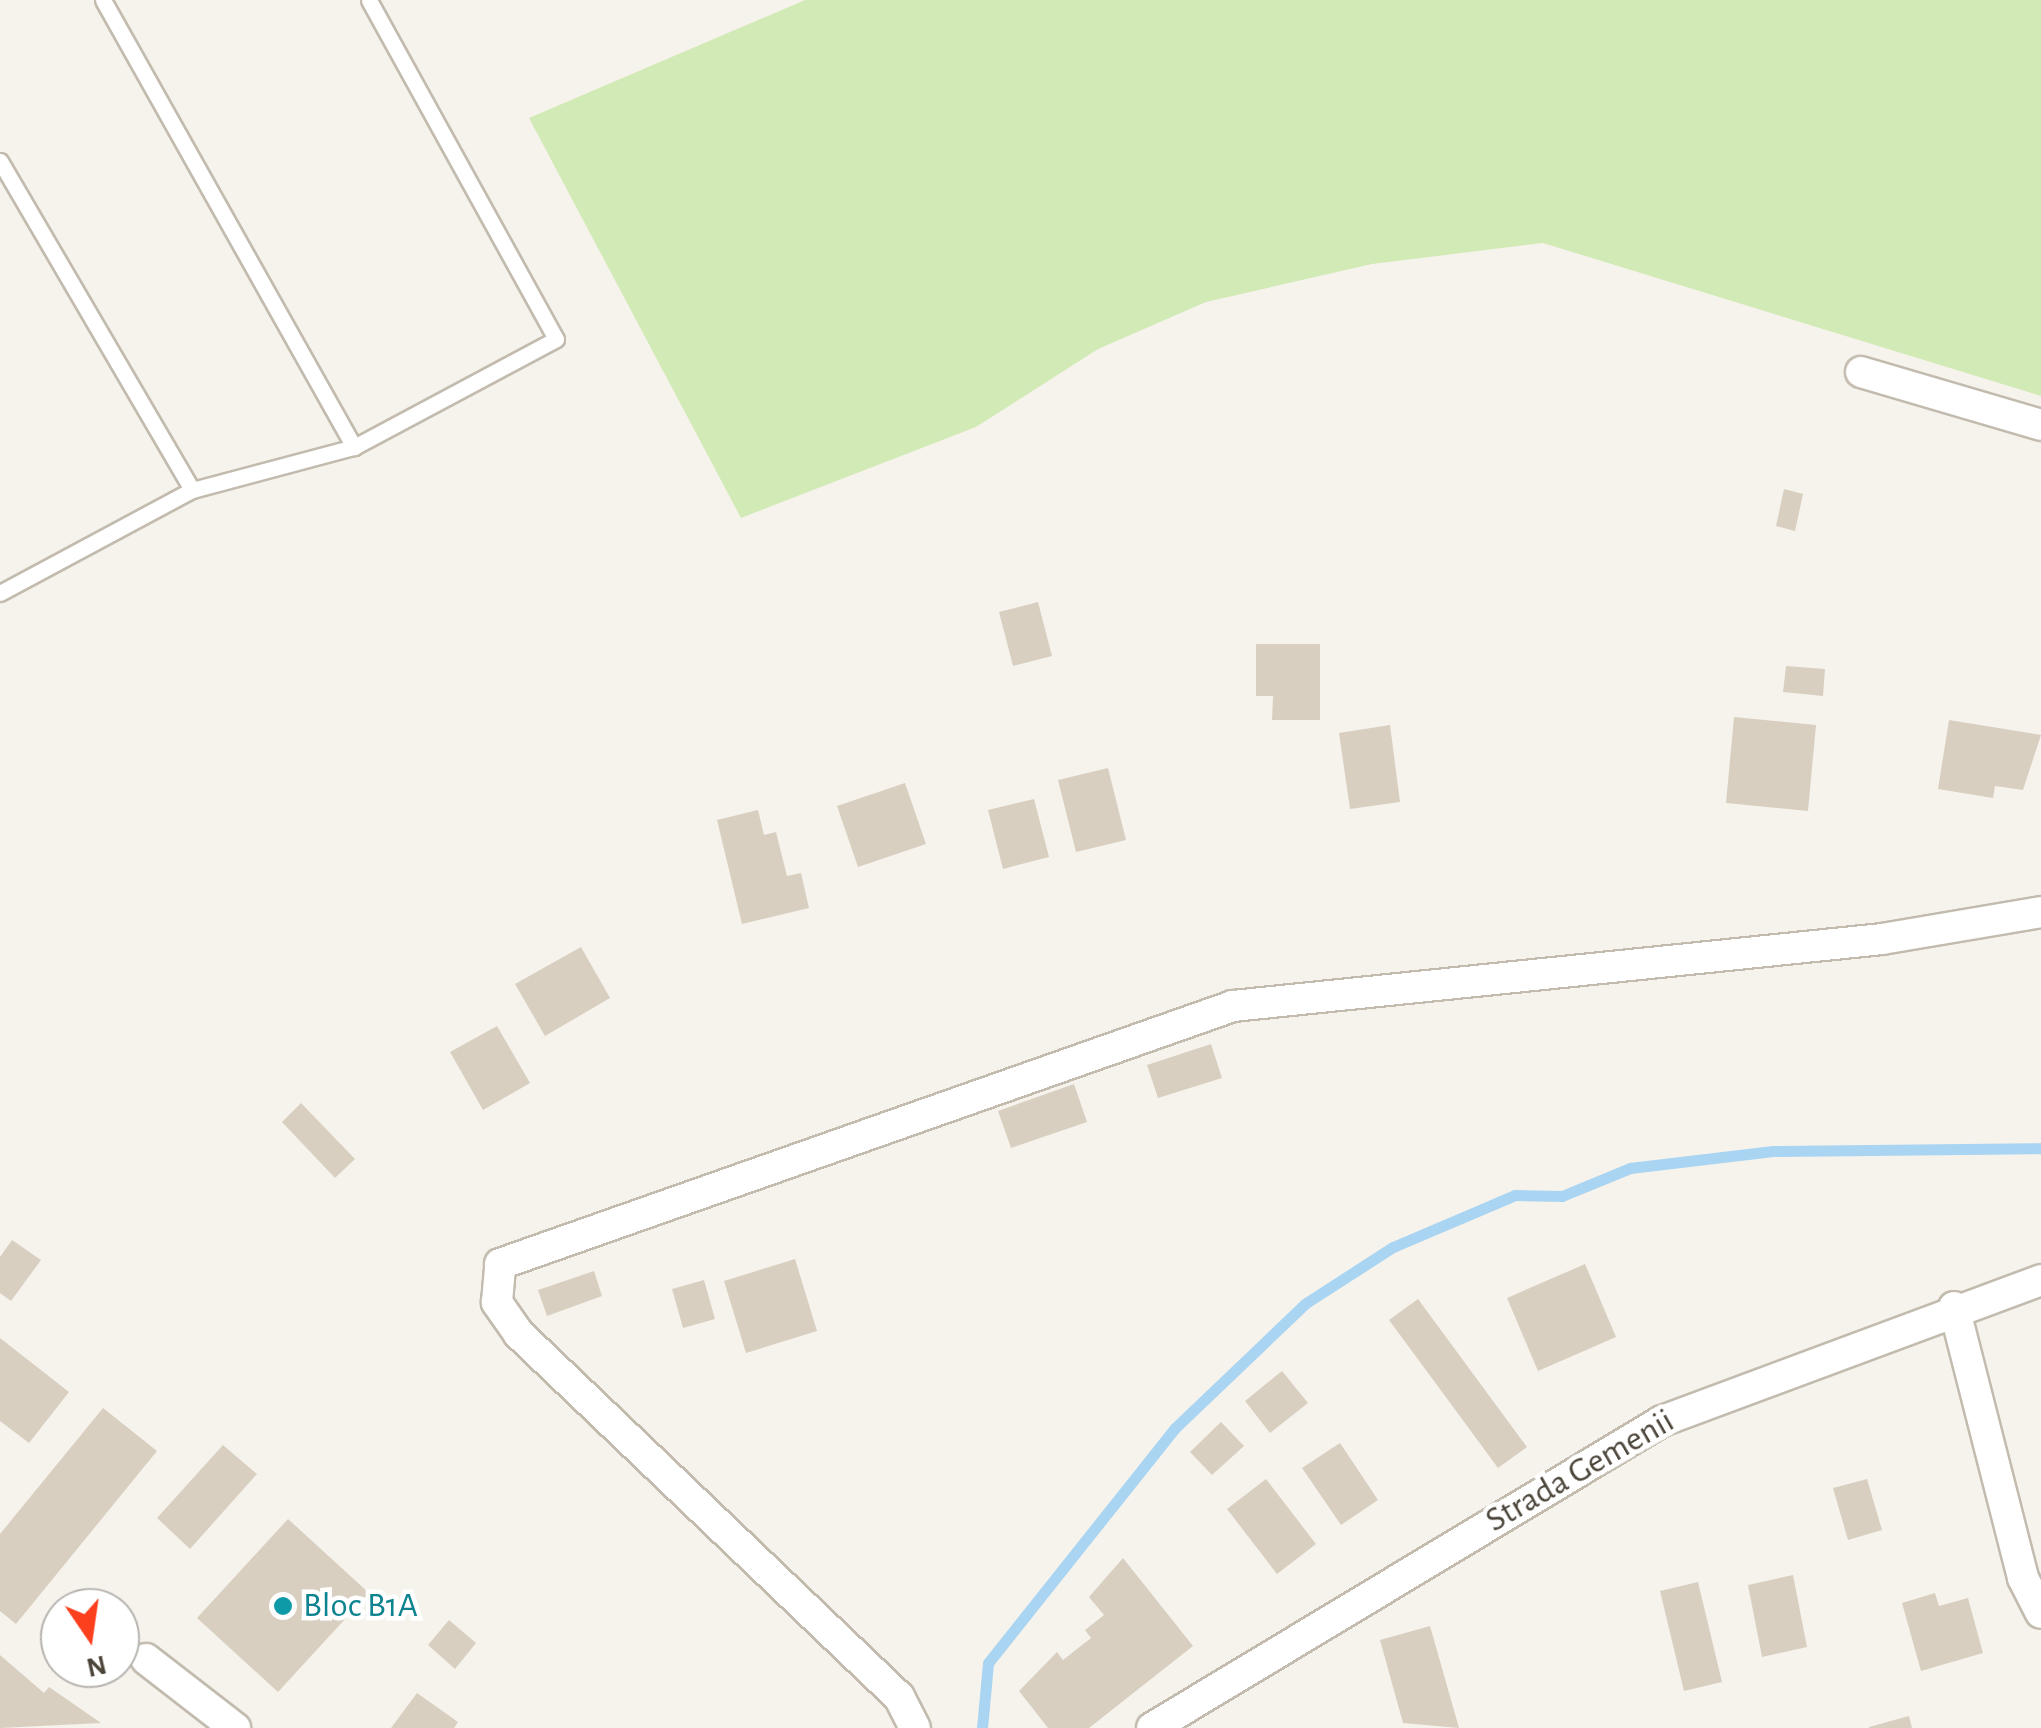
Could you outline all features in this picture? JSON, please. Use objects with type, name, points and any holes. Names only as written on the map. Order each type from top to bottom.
[{"type":"street","points":[[1861,372],[2041,425]]},
{"type":"street","points":[[915,1728],[900,1697],[518,1334],[497,1302],[500,1264],[1234,1006],[1882,938],[2041,912]]},
{"type":"street","name":"Strada Gemenii","points":[[1152,1728],[1662,1420],[1954,1307],[2041,1280]]},
{"type":"street","points":[[1954,1307],[2023,1578],[2041,1613]]},
{"type":"street","points":[[146,1660],[235,1728]]},
{"type":"lane","points":[[103,0],[354,448]]},
{"type":"lane","points":[[0,592],[192,490],[354,448],[556,338],[369,0]]},
{"type":"lane","points":[[0,161],[192,490]]},
{"type":"green space","points":[[805,0],[2041,0],[2041,396],[1543,243],[1372,264],[1206,302],[1098,349],[976,427],[741,518],[529,118]]},
{"type":"building","points":[[1784,489],[1803,494],[1795,531],[1776,526]]},
{"type":"building","points":[[1038,602],[1052,656],[1013,666],[999,612]]},
{"type":"building","points":[[1256,644],[1320,644],[1320,720],[1272,720],[1273,696],[1256,696]]},
{"type":"building","points":[[1786,666],[1825,669],[1823,696],[1783,692]]},
{"type":"building","points":[[1734,717],[1816,725],[1808,811],[1726,803]]},
{"type":"building","points":[[1949,720],[2041,735],[2023,790],[1995,786],[1993,798],[1938,789]]},
{"type":"building","points":[[1390,725],[1400,802],[1350,809],[1339,733]]},
{"type":"building","points":[[1108,768],[1126,840],[1076,852],[1058,780]]},
{"type":"building","points":[[905,783],[926,844],[858,867],[837,806]]},
{"type":"building","points":[[1034,799],[1049,857],[1003,869],[988,810]]},
{"type":"building","points":[[758,810],[764,835],[776,832],[787,876],[801,873],[809,908],[742,924],[717,820]]},
{"type":"building","points":[[581,947],[610,998],[545,1036],[515,984]]},
{"type":"building","points":[[497,1026],[530,1083],[483,1110],[450,1052]]},
{"type":"building","points":[[1211,1044],[1222,1078],[1158,1098],[1147,1065]]},
{"type":"building","points":[[1074,1084],[1087,1122],[1011,1148],[998,1111]]},
{"type":"building","points":[[301,1103],[355,1159],[335,1178],[282,1122]]},
{"type":"building","points":[[12,1240],[41,1260],[11,1301],[0,1293],[0,1257]]},
{"type":"building","points":[[795,1259],[817,1331],[746,1353],[724,1281]]},
{"type":"building","points":[[1585,1264],[1616,1337],[1538,1371],[1507,1298]]},
{"type":"building","points":[[594,1271],[602,1296],[547,1316],[538,1290]]},
{"type":"building","points":[[704,1280],[715,1319],[683,1328],[672,1289]]},
{"type":"building","points":[[1418,1299],[1527,1447],[1498,1468],[1389,1320]]},
{"type":"building","points":[[0,1338],[69,1392],[29,1443],[0,1421]]},
{"type":"building","points":[[1282,1371],[1308,1403],[1270,1433],[1245,1401]]},
{"type":"building","points":[[103,1408],[157,1451],[45,1588],[40,1588],[40,1595],[16,1624],[0,1611],[0,1534]]},
{"type":"building","points":[[1221,1422],[1244,1446],[1212,1475],[1190,1452]]},
{"type":"building","points":[[1340,1443],[1378,1500],[1341,1525],[1302,1468]]},
{"type":"building","points":[[223,1445],[257,1474],[190,1549],[157,1518]]},
{"type":"building","points":[[1266,1479],[1316,1544],[1277,1574],[1227,1509]]},
{"type":"building","points":[[1867,1479],[1882,1530],[1848,1540],[1833,1488]]},
{"type":"building","name":"Bloc B1A","points":[[288,1519],[369,1593],[278,1692],[197,1618]]},
{"type":"building","points":[[1123,1558],[1193,1646],[1089,1728],[1048,1728],[1019,1691],[1057,1652],[1063,1660],[1091,1638],[1085,1630],[1104,1615],[1089,1597]]},
{"type":"building","points":[[1793,1575],[1807,1647],[1762,1657],[1748,1585]]},
{"type":"building","points":[[1698,1582],[1722,1682],[1684,1691],[1660,1591]]},
{"type":"building","points":[[1935,1593],[1939,1606],[1968,1598],[1983,1653],[1921,1671],[1902,1603]]},
{"type":"building","points":[[449,1620],[476,1643],[455,1669],[428,1645]]},
{"type":"building","points":[[1430,1626],[1459,1728],[1403,1723],[1380,1640]]},
{"type":"building","points":[[0,1655],[44,1693],[50,1688],[101,1723],[0,1728]]},
{"type":"building","points":[[417,1693],[458,1722],[454,1728],[391,1728]]},
{"type":"building","points":[[1909,1716],[1912,1728],[1869,1728],[1869,1727]]},
{"type":"waterway","points":[[982,1728],[988,1663],[1175,1428],[1306,1303],[1393,1247],[1515,1195],[1562,1196],[1630,1168],[1773,1151],[2041,1148]]},
{"type":"place","name":"Bloc B1A","points":[[283,1606]]}]
